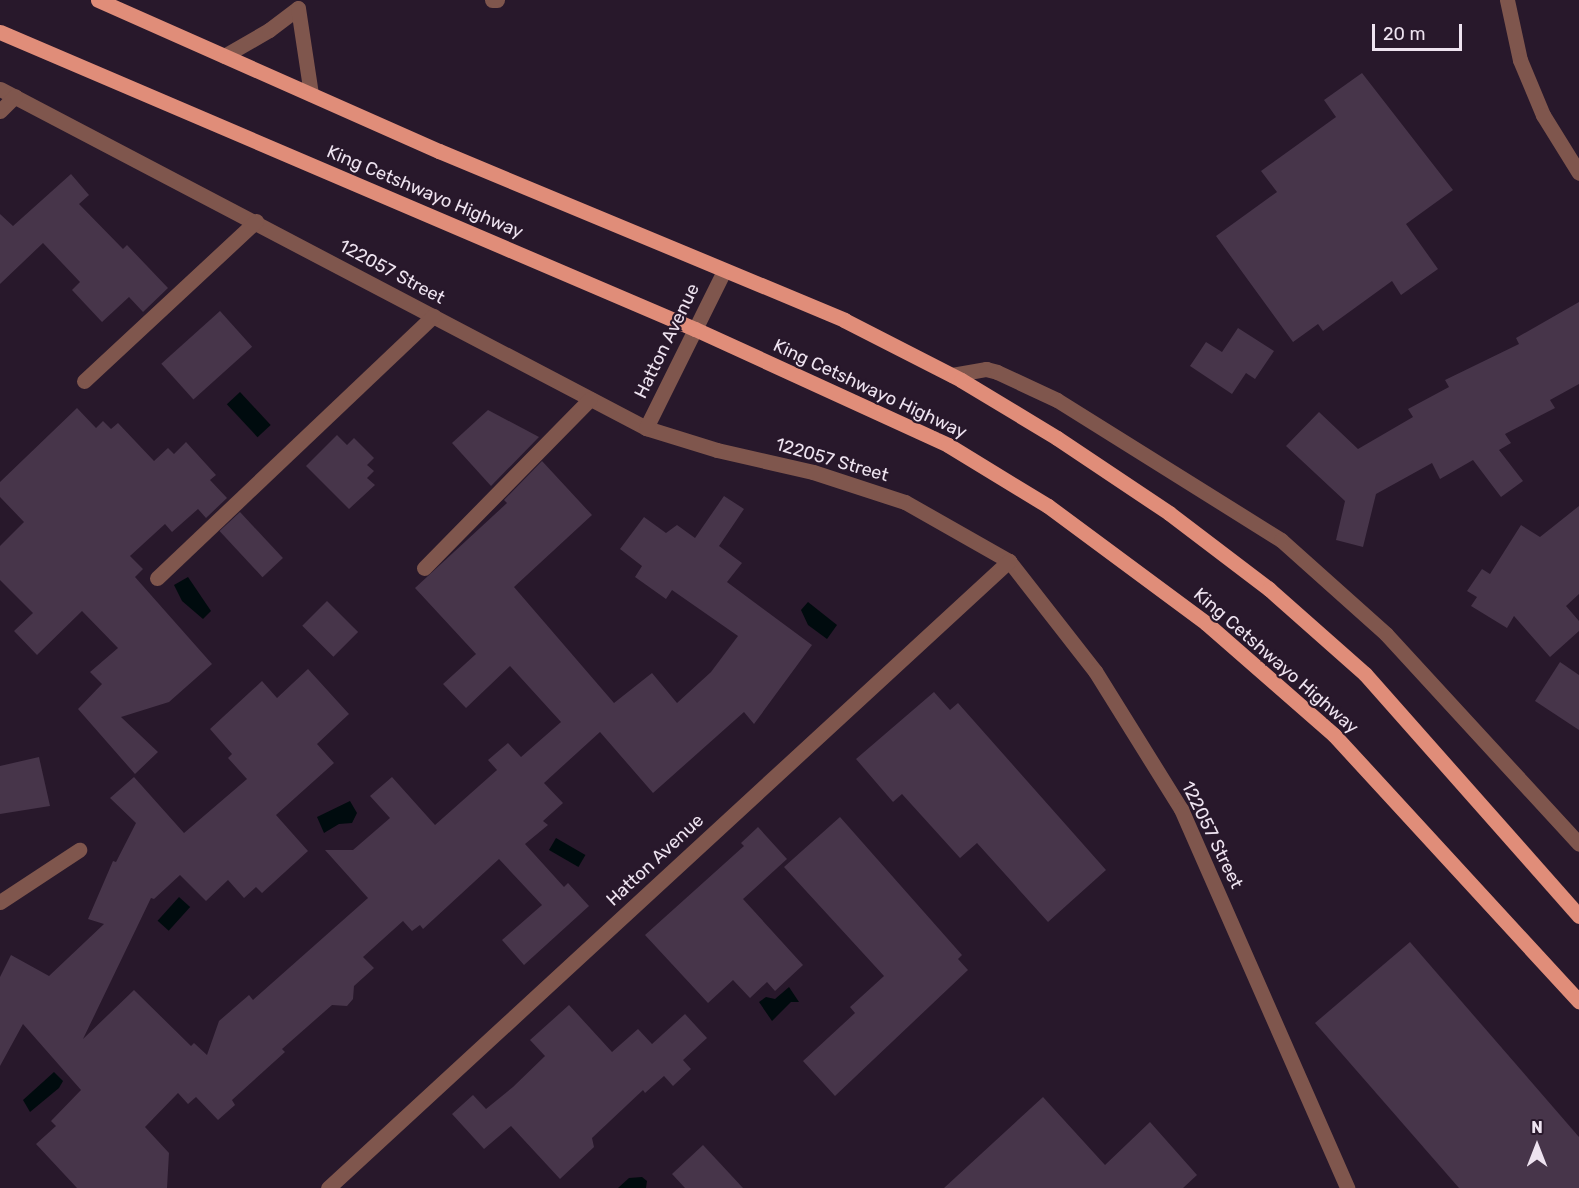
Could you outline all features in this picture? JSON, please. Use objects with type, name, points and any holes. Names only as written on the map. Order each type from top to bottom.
[{"type":"main road","points":[[98,0],[311,94],[844,320],[952,375],[1057,438],[1169,513],[1269,589],[1365,674],[1579,916]]},
{"type":"main road","name":"King Cetshwayo Highway","points":[[0,32],[695,329],[948,445],[1048,506],[1128,562],[1206,623],[1334,735],[1579,1001]]},
{"type":"street","points":[[492,0],[497,0]]},
{"type":"street","points":[[1508,0],[1520,60],[1543,116],[1579,173]]},
{"type":"street","points":[[224,56],[269,30],[299,4]]},
{"type":"street","points":[[299,4],[311,94]]},
{"type":"street","name":"122057 Street","points":[[0,88],[646,428],[717,450],[813,472],[905,502],[1009,561],[1095,671],[1181,809],[1347,1188]]},
{"type":"street","points":[[0,111],[15,96]]},
{"type":"street","points":[[84,381],[256,221]]},
{"type":"street","name":"Hatton Avenue","points":[[646,428],[724,271]]},
{"type":"street","points":[[157,578],[433,316]]},
{"type":"street","points":[[952,375],[986,369],[998,372],[1057,400],[1281,540],[1386,634],[1579,844]]},
{"type":"street","points":[[424,568],[590,399]]},
{"type":"street","name":"Hatton Avenue","points":[[328,1188],[1009,561]]},
{"type":"street","points":[[0,902],[79,850]]},
{"type":"shaded area","points":[[240,392],[271,425],[258,437],[227,404]]},
{"type":"shaded area","points":[[188,577],[211,611],[203,619],[182,601],[174,585]]},
{"type":"shaded area","points":[[808,602],[837,625],[827,639],[808,625],[801,610]]},
{"type":"shaded area","points":[[350,801],[357,813],[352,823],[339,824],[324,833],[317,817]]},
{"type":"shaded area","points":[[556,838],[585,855],[578,867],[549,850]]},
{"type":"shaded area","points":[[179,897],[190,907],[169,931],[158,921]]},
{"type":"shaded area","points":[[789,987],[799,1002],[791,1002],[772,1021],[759,1002],[766,997],[775,999]]},
{"type":"shaded area","points":[[54,1072],[63,1081],[59,1088],[30,1112],[23,1100]]},
{"type":"shaded area","points":[[642,1177],[647,1181],[646,1188],[618,1188],[629,1178]]},
{"type":"building","points":[[1362,73],[1453,190],[1406,224],[1438,269],[1401,295],[1392,281],[1323,331],[1318,324],[1293,342],[1216,236],[1277,192],[1261,171],[1336,117],[1324,100]]},
{"type":"building","points":[[71,174],[89,195],[79,204],[123,249],[127,245],[168,288],[143,312],[129,297],[102,322],[72,290],[80,282],[43,243],[0,284],[0,214],[13,226]]},
{"type":"building","points":[[1579,302],[1579,384],[1550,400],[1555,408],[1505,434],[1511,443],[1499,450],[1523,481],[1501,497],[1473,460],[1440,479],[1432,463],[1376,494],[1363,547],[1336,540],[1345,501],[1286,446],[1319,412],[1358,449],[1413,417],[1408,409],[1449,387],[1445,380],[1519,344],[1516,338]]},
{"type":"building","points":[[220,311],[252,347],[193,400],[161,364]]},
{"type":"building","points":[[1238,328],[1274,351],[1255,379],[1246,373],[1232,394],[1190,366],[1206,342],[1222,352]]},
{"type":"building","points":[[77,408],[96,428],[103,421],[111,429],[118,423],[154,461],[168,448],[174,454],[186,442],[216,475],[210,480],[227,498],[206,518],[198,509],[172,532],[165,524],[130,556],[143,569],[135,577],[212,664],[169,702],[121,717],[158,752],[135,774],[78,709],[102,684],[90,672],[118,648],[82,611],[37,655],[14,631],[33,613],[0,580],[0,546],[24,522],[0,497],[0,482]]},
{"type":"building","points":[[488,410],[539,437],[491,486],[452,443]]},
{"type":"building","points":[[337,435],[347,445],[354,438],[374,458],[367,465],[374,471],[367,478],[375,485],[349,509],[306,466]]},
{"type":"building","points":[[542,461],[592,515],[514,587],[614,703],[652,673],[677,703],[711,672],[738,636],[672,590],[666,599],[635,577],[642,566],[620,549],[644,517],[666,533],[677,525],[695,538],[724,496],[744,509],[719,546],[742,563],[727,582],[812,645],[754,724],[744,712],[653,793],[600,732],[544,783],[563,803],[543,821],[548,825],[525,844],[564,887],[568,883],[589,906],[524,965],[502,940],[542,905],[499,859],[423,929],[420,925],[412,931],[403,921],[363,957],[374,968],[354,986],[353,999],[347,1006],[332,1005],[282,1049],[285,1052],[232,1100],[235,1105],[218,1120],[196,1097],[188,1104],[178,1093],[145,1127],[169,1153],[167,1188],[77,1188],[36,1144],[56,1126],[51,1121],[81,1090],[23,1024],[0,1066],[0,977],[11,955],[49,976],[104,924],[88,919],[113,861],[116,862],[136,823],[110,798],[134,777],[184,833],[247,779],[228,758],[232,754],[210,729],[262,681],[277,698],[308,669],[349,714],[317,744],[334,763],[276,815],[308,851],[262,893],[256,887],[244,898],[228,880],[206,901],[180,875],[154,899],[151,898],[83,1039],[134,990],[191,1046],[194,1043],[207,1055],[219,1021],[249,995],[253,1000],[368,898],[325,850],[353,850],[390,818],[370,796],[392,777],[435,825],[497,770],[488,760],[508,743],[521,757],[561,722],[510,666],[466,708],[443,684],[476,654],[415,588],[507,503],[504,500]]},
{"type":"building","points":[[1579,506],[1579,594],[1566,606],[1579,621],[1579,631],[1550,657],[1514,616],[1507,628],[1471,606],[1477,597],[1467,591],[1482,569],[1490,574],[1521,525],[1540,537]]},
{"type":"building","points":[[240,512],[283,558],[262,577],[220,531]]},
{"type":"building","points":[[327,601],[358,632],[333,657],[302,626]]},
{"type":"building","points":[[1560,662],[1579,675],[1579,730],[1535,701]]},
{"type":"building","points":[[934,692],[950,710],[958,703],[1106,870],[1048,922],[977,843],[960,858],[902,794],[893,802],[856,759]]},
{"type":"building","points":[[39,757],[50,806],[0,814],[0,766]]},
{"type":"building","points":[[840,817],[962,955],[958,959],[968,970],[835,1096],[803,1061],[855,1013],[850,1007],[884,976],[784,867]]},
{"type":"building","points":[[758,827],[787,859],[743,899],[803,965],[775,991],[767,982],[750,998],[733,980],[708,1003],[645,935],[744,846],[741,843]]},
{"type":"building","points":[[1410,942],[1579,1137],[1579,1188],[1459,1188],[1315,1023]]},
{"type":"building","points":[[569,1005],[612,1052],[638,1029],[652,1044],[685,1014],[707,1038],[683,1060],[691,1069],[673,1086],[664,1076],[645,1093],[643,1090],[592,1138],[594,1147],[560,1179],[511,1126],[484,1149],[452,1114],[473,1095],[486,1109],[513,1087],[545,1056],[530,1040]]},
{"type":"building","points":[[1043,1097],[1105,1165],[1150,1122],[1197,1175],[1183,1188],[944,1188]]},
{"type":"building","points":[[703,1145],[743,1188],[685,1188],[672,1174]]}]
